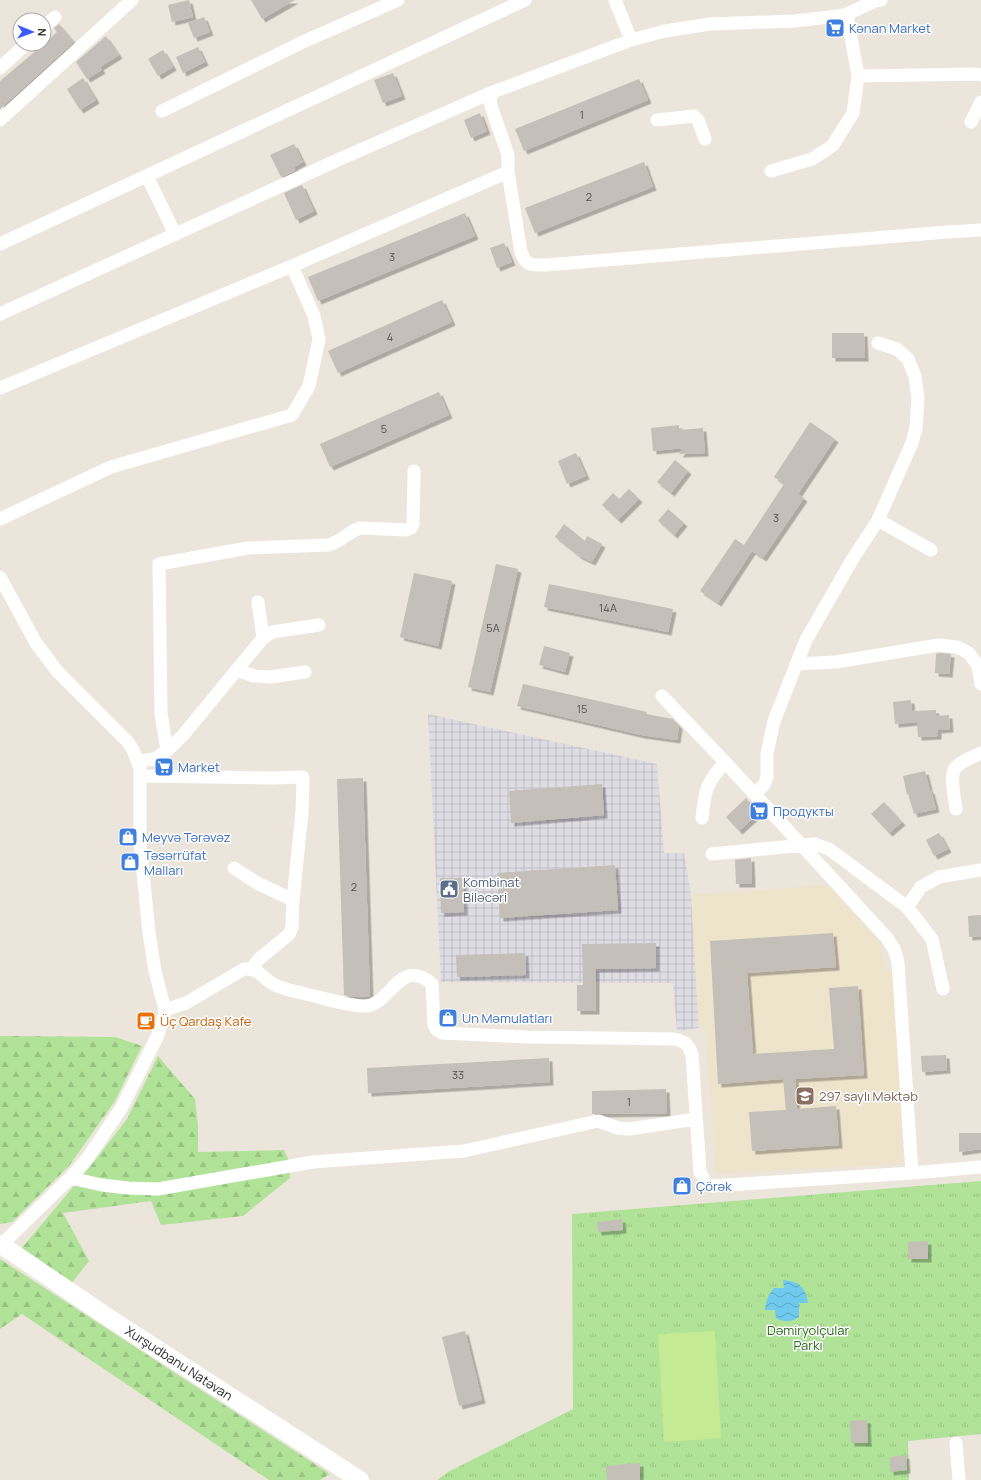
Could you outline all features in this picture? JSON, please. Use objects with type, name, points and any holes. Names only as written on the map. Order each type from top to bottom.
[{"type":"main road","name":"Xurşudbanu Natəvan","points":[[1,1244],[106,1316],[360,1480]]},
{"type":"street","points":[[0,120],[132,0]]},
{"type":"street","points":[[162,111],[305,41],[398,0]]},
{"type":"street","points":[[0,243],[525,0]]},
{"type":"street","points":[[615,0],[631,40]]},
{"type":"street","points":[[0,314],[340,159],[493,92],[631,40],[665,31],[710,24],[794,21],[848,14],[881,0]]},
{"type":"street","points":[[771,171],[812,159],[833,145],[853,113],[858,76],[848,14]]},
{"type":"street","points":[[52,20],[55,17]]},
{"type":"street","points":[[0,68],[17,52]]},
{"type":"street","points":[[858,76],[981,74]]},
{"type":"street","points":[[493,92],[490,99],[491,106],[508,155],[508,172],[521,252],[524,260],[530,265],[981,230]]},
{"type":"street","points":[[971,122],[981,102]]},
{"type":"street","points":[[657,120],[694,116],[698,120],[705,139]]},
{"type":"street","points":[[0,388],[292,266],[508,172]]},
{"type":"street","points":[[147,176],[175,234]]},
{"type":"street","points":[[0,519],[111,467],[292,415],[309,386],[319,340],[314,316],[292,266]]},
{"type":"street","points":[[754,794],[764,785],[767,777],[767,754],[774,721],[806,640],[826,603],[878,520],[912,443],[916,428],[918,399],[915,376],[908,359],[897,349],[878,343]]},
{"type":"street","points":[[167,751],[161,713],[159,564],[248,548],[334,544],[354,530],[360,528],[406,530],[411,528],[413,524],[414,471]]},
{"type":"street","points":[[878,520],[931,550]]},
{"type":"street","points":[[0,577],[36,643],[46,657],[57,671],[128,742],[138,761],[141,776],[139,828],[148,933],[155,971],[165,1010],[157,1037],[122,1107],[87,1159],[70,1178],[1,1244]]},
{"type":"street","points":[[258,602],[263,638]]},
{"type":"street","points":[[138,761],[154,759],[167,751],[184,734],[263,638],[272,632],[319,625]]},
{"type":"street","points":[[796,664],[836,662],[939,645],[957,647],[969,654],[978,666],[981,684]]},
{"type":"street","points":[[236,670],[254,676],[270,677],[305,672]]},
{"type":"street","points":[[662,696],[887,938],[894,950],[898,962],[912,1173]]},
{"type":"street","points":[[956,809],[953,780],[954,770],[962,763],[981,753]]},
{"type":"street","points":[[702,818],[705,792],[712,777],[725,762]]},
{"type":"street","points":[[141,776],[272,778],[303,776],[302,812],[293,900],[292,927],[290,933],[259,959],[251,969]]},
{"type":"street","points":[[712,854],[814,844],[829,849],[907,907],[932,939],[943,989]]},
{"type":"street","points":[[234,868],[257,883],[293,900]]},
{"type":"street","points":[[907,907],[921,888],[939,877],[981,870]]},
{"type":"street","points":[[165,1010],[186,1003],[244,969],[258,971],[267,980],[280,987],[338,1002],[366,1006],[376,1004],[394,985],[401,980],[412,975],[418,975],[425,978],[432,984],[434,1026],[442,1033],[528,1037],[674,1039],[688,1044],[692,1055],[700,1172],[706,1183],[712,1186],[981,1168]]},
{"type":"street","points":[[70,1178],[102,1185],[158,1189],[313,1162],[464,1151],[598,1121],[618,1128],[629,1129],[696,1119]]},
{"type":"street","points":[[956,1443],[959,1480]]},
{"type":"shaded area","name":"Kombinat Biləcəri","points":[[428,714],[657,764],[664,853],[684,853],[691,895],[699,1028],[677,1031],[673,983],[441,982]]},
{"type":"shaded area","name":"297 saylı Məktəb","points":[[827,885],[879,941],[886,970],[894,972],[903,1164],[716,1174],[705,1028],[699,1028],[691,895]]},
{"type":"green space","points":[[0,1036],[115,1037],[142,1046],[115,1101],[69,1166],[12,1222],[0,1224]]},
{"type":"green space","points":[[158,1056],[195,1099],[198,1125],[198,1152],[284,1150],[290,1163],[290,1178],[243,1216],[161,1225],[151,1201],[63,1213],[89,1261],[72,1283],[21,1249],[89,1168],[127,1119]]},
{"type":"green space","name":"Dəmiryolçular Parkı","points":[[981,1181],[981,1434],[908,1441],[909,1480],[437,1480],[448,1472],[573,1409],[572,1214]]},
{"type":"green space","points":[[0,1259],[330,1474],[320,1480],[269,1480],[22,1314],[0,1329]]},
{"type":"green space","points":[[715,1331],[721,1438],[664,1442],[658,1334]]},
{"type":"water","points":[[783,1280],[793,1282],[801,1286],[806,1293],[808,1303],[799,1303],[799,1317],[788,1321],[782,1321],[776,1318],[775,1310],[765,1310],[770,1293],[774,1288],[784,1288]]},
{"type":"building","points":[[189,0],[193,17],[172,22],[168,5]]},
{"type":"building","points":[[251,0],[295,0],[262,19]]},
{"type":"building","points":[[204,17],[210,32],[194,38],[188,23]]},
{"type":"building","points":[[59,24],[74,42],[0,109],[0,81],[34,52],[52,52],[52,37],[57,32],[54,28]]},
{"type":"building","points":[[106,36],[119,55],[100,67],[102,70],[87,79],[76,62]]},
{"type":"building","points":[[198,47],[205,62],[183,73],[176,57]]},
{"type":"building","points":[[163,50],[173,67],[158,76],[148,59]]},
{"type":"building","points":[[393,73],[402,96],[383,103],[374,80]]},
{"type":"building","points":[[83,78],[96,100],[80,110],[67,89]]},
{"type":"building","points":[[639,79],[648,100],[524,151],[515,129]]},
{"type":"building","points":[[480,113],[487,131],[471,138],[464,120]]},
{"type":"building","points":[[294,144],[303,162],[294,167],[295,171],[281,177],[270,155]]},
{"type":"building","points":[[644,162],[653,187],[535,233],[525,208]]},
{"type":"building","points":[[302,185],[314,211],[296,220],[284,193]]},
{"type":"building","points":[[465,213],[475,236],[318,301],[308,277]]},
{"type":"building","points":[[504,243],[512,262],[497,268],[490,248]]},
{"type":"building","points":[[442,300],[452,322],[338,373],[328,351]]},
{"type":"building","points":[[832,333],[864,333],[865,358],[832,358]]},
{"type":"building","points":[[439,392],[449,415],[330,467],[320,444]]},
{"type":"building","points":[[810,422],[835,439],[798,494],[804,498],[763,558],[752,551],[718,603],[700,591],[735,539],[744,545],[784,484],[774,477]]},
{"type":"building","points":[[679,425],[679,430],[703,428],[705,453],[679,454],[684,448],[653,451],[651,428]]},
{"type":"building","points":[[576,453],[586,476],[567,484],[558,461]]},
{"type":"building","points":[[675,460],[688,471],[671,493],[657,482]]},
{"type":"building","points":[[629,489],[639,499],[618,520],[602,505],[613,493],[619,499]]},
{"type":"building","points":[[668,509],[684,523],[674,535],[658,521]]},
{"type":"building","points":[[564,524],[585,541],[587,536],[602,544],[592,562],[579,556],[555,537]]},
{"type":"building","points":[[496,564],[518,569],[490,692],[468,687]]},
{"type":"building","points":[[414,573],[452,581],[438,646],[400,637]]},
{"type":"building","points":[[549,584],[673,609],[668,632],[544,607]]},
{"type":"building","points":[[544,646],[570,653],[565,672],[539,665]]},
{"type":"building","points":[[936,654],[951,654],[949,674],[935,673]]},
{"type":"building","points":[[523,684],[647,712],[646,714],[673,719],[679,726],[677,740],[641,735],[517,706]]},
{"type":"building","points":[[911,700],[912,711],[936,710],[936,716],[949,715],[950,729],[938,730],[938,736],[918,737],[917,722],[895,724],[893,702]]},
{"type":"building","points":[[925,771],[936,809],[914,814],[908,794],[907,795],[903,776]]},
{"type":"building","points":[[363,778],[370,996],[351,997],[344,995],[337,779]]},
{"type":"building","points":[[602,784],[604,815],[511,823],[509,791]]},
{"type":"building","points":[[746,798],[759,813],[739,831],[726,817]]},
{"type":"building","points":[[884,802],[902,822],[889,833],[871,814]]},
{"type":"building","points":[[939,833],[948,849],[934,856],[926,840]]},
{"type":"building","points":[[751,858],[752,884],[736,884],[735,860]]},
{"type":"building","points":[[615,865],[618,910],[500,918],[497,873]]},
{"type":"building","points":[[440,878],[463,878],[464,912],[441,913]]},
{"type":"building","points":[[981,915],[981,936],[969,937],[968,916]]},
{"type":"building","points":[[833,933],[836,967],[747,973],[753,1054],[834,1049],[829,988],[858,986],[864,1075],[795,1079],[797,1109],[836,1106],[839,1145],[752,1151],[749,1112],[786,1110],[783,1079],[718,1084],[710,941]]},
{"type":"building","points":[[656,943],[656,968],[596,969],[596,1011],[577,1011],[577,985],[583,985],[582,944]]},
{"type":"building","points":[[525,953],[526,975],[457,977],[456,955]]},
{"type":"building","points":[[946,1055],[947,1070],[922,1072],[921,1056]]},
{"type":"building","points":[[549,1058],[550,1082],[368,1093],[367,1068]]},
{"type":"building","points":[[666,1089],[667,1113],[592,1114],[592,1091]]},
{"type":"building","points":[[959,1133],[981,1133],[981,1149],[959,1152]]},
{"type":"building","points":[[622,1219],[623,1230],[598,1232],[597,1222]]},
{"type":"building","points":[[928,1241],[928,1259],[908,1259],[908,1242]]},
{"type":"building","points":[[465,1331],[482,1400],[459,1406],[442,1337]]},
{"type":"building","points":[[867,1420],[868,1443],[851,1443],[850,1421]]},
{"type":"building","points":[[906,1455],[907,1470],[890,1472],[890,1457]]},
{"type":"building","points":[[640,1463],[640,1480],[607,1480],[606,1466]]},
{"type":"place","name":"Kənan Market","points":[[835,28]]},
{"type":"place","name":"Market","points":[[164,767]]},
{"type":"place","name":"Продукты","points":[[759,811]]},
{"type":"place","name":"Meyvə Tərəvəz","points":[[128,837]]},
{"type":"place","name":"Təsərrüfat Malları","points":[[130,862]]},
{"type":"place","name":"Kombinat Biləcəri","points":[[449,889]]},
{"type":"place","name":"Un Məmulatları","points":[[448,1018]]},
{"type":"place","name":"Üç Qardaş Kafe","points":[[146,1021]]},
{"type":"place","name":"297 saylı Məktəb","points":[[805,1096]]},
{"type":"place","name":"Çörək","points":[[682,1186]]}]
